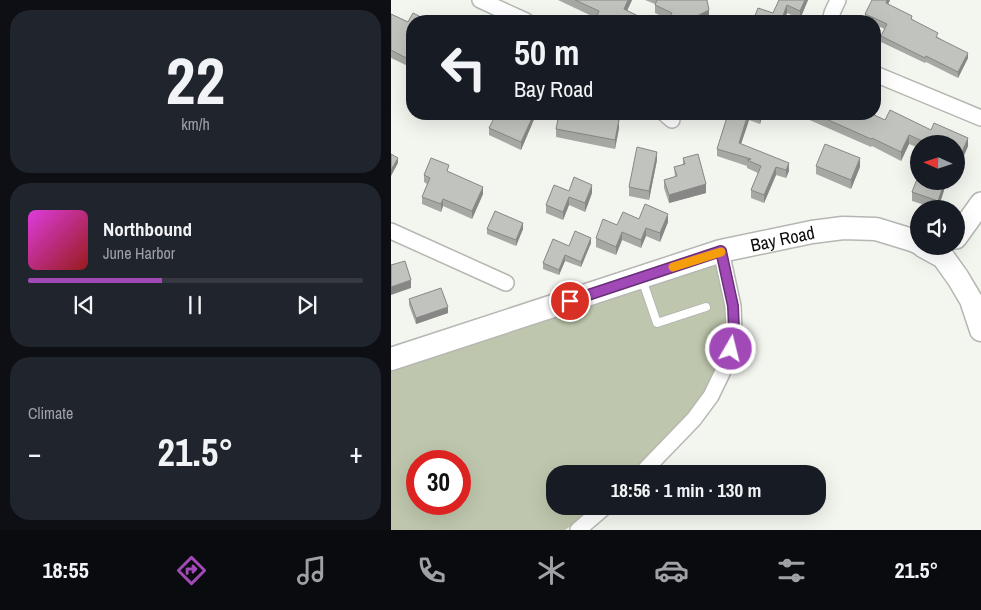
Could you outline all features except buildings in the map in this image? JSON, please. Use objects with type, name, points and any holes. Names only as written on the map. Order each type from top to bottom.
[{"type":"main road","name":"Bay Road","points":[[391,359],[721,251],[812,232],[843,228],[876,229],[910,239]]},
{"type":"main road","points":[[947,255],[971,300],[981,330]]},
{"type":"street","points":[[480,0],[513,15]]},
{"type":"street","points":[[832,15],[838,0]]},
{"type":"street","points":[[881,76],[981,118]]},
{"type":"street","points":[[965,225],[981,202]]},
{"type":"street","points":[[391,231],[506,283]]},
{"type":"street","points":[[650,465],[694,419],[711,396],[731,349],[734,330],[733,306],[721,251]]},
{"type":"street","points":[[578,530],[596,515]]},
{"type":"lane","points":[[642,278],[657,323],[707,307]]},
{"type":"green space","points":[[718,261],[729,306],[727,342],[705,394],[638,465],[546,465],[546,515],[584,515],[571,526],[565,530],[391,530],[391,368]]},
{"type":"slow traffic","points":[[673,267],[721,252]]},
{"type":"route","points":[[570,301],[721,251],[733,306],[734,330],[731,349]]}]
